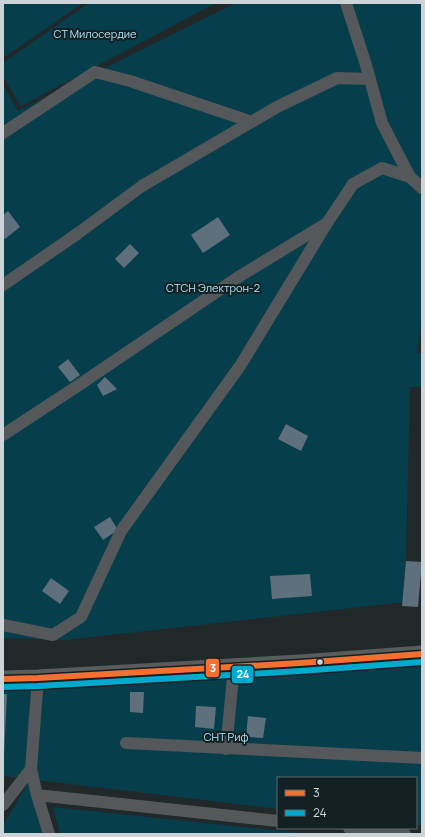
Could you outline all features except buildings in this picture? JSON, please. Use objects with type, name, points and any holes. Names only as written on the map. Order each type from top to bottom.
[{"type":"main road","points":[[3,679],[234,667],[422,654]]},
{"type":"street","points":[[346,3],[382,123],[410,177],[422,188]]},
{"type":"street","points":[[3,133],[95,72],[137,84],[252,122]]},
{"type":"street","points":[[3,286],[142,186],[252,122],[337,78],[370,79]]},
{"type":"street","points":[[3,625],[53,635],[81,617],[121,531],[240,366],[327,223],[353,184],[382,168],[410,177]]},
{"type":"street","points":[[3,435],[240,276],[327,223]]},
{"type":"street","points":[[226,748],[234,667]]},
{"type":"street","points":[[38,678],[31,769],[50,834]]},
{"type":"street","points":[[126,744],[422,758]]},
{"type":"street","points":[[3,805],[31,769]]},
{"type":"street","points":[[38,795],[277,820]]},
{"type":"street","points":[[358,829],[405,834]]},
{"type":"green space","points":[[3,3],[83,3],[3,58]]},
{"type":"green space","name":"СТ Милосердие","points":[[89,3],[216,3],[21,106],[3,77],[3,63]]},
{"type":"green space","name":"СТСН Электрон-2","points":[[236,3],[422,3],[422,318],[417,353],[422,353],[422,387],[410,387],[405,602],[65,640],[3,638],[3,85],[18,111]]},
{"type":"green space","name":"СНТ Риф","points":[[422,667],[422,825],[417,825],[417,777],[277,777],[277,809],[3,776],[3,679]]},
{"type":"green space","points":[[29,782],[44,834],[3,834],[3,825]]},
{"type":"green space","points":[[53,807],[310,834],[60,834]]},
{"type":"transit line","name":"3","points":[[3,679],[300,663],[422,654]]},
{"type":"transit line","name":"24","points":[[3,687],[300,671],[422,662]]}]
